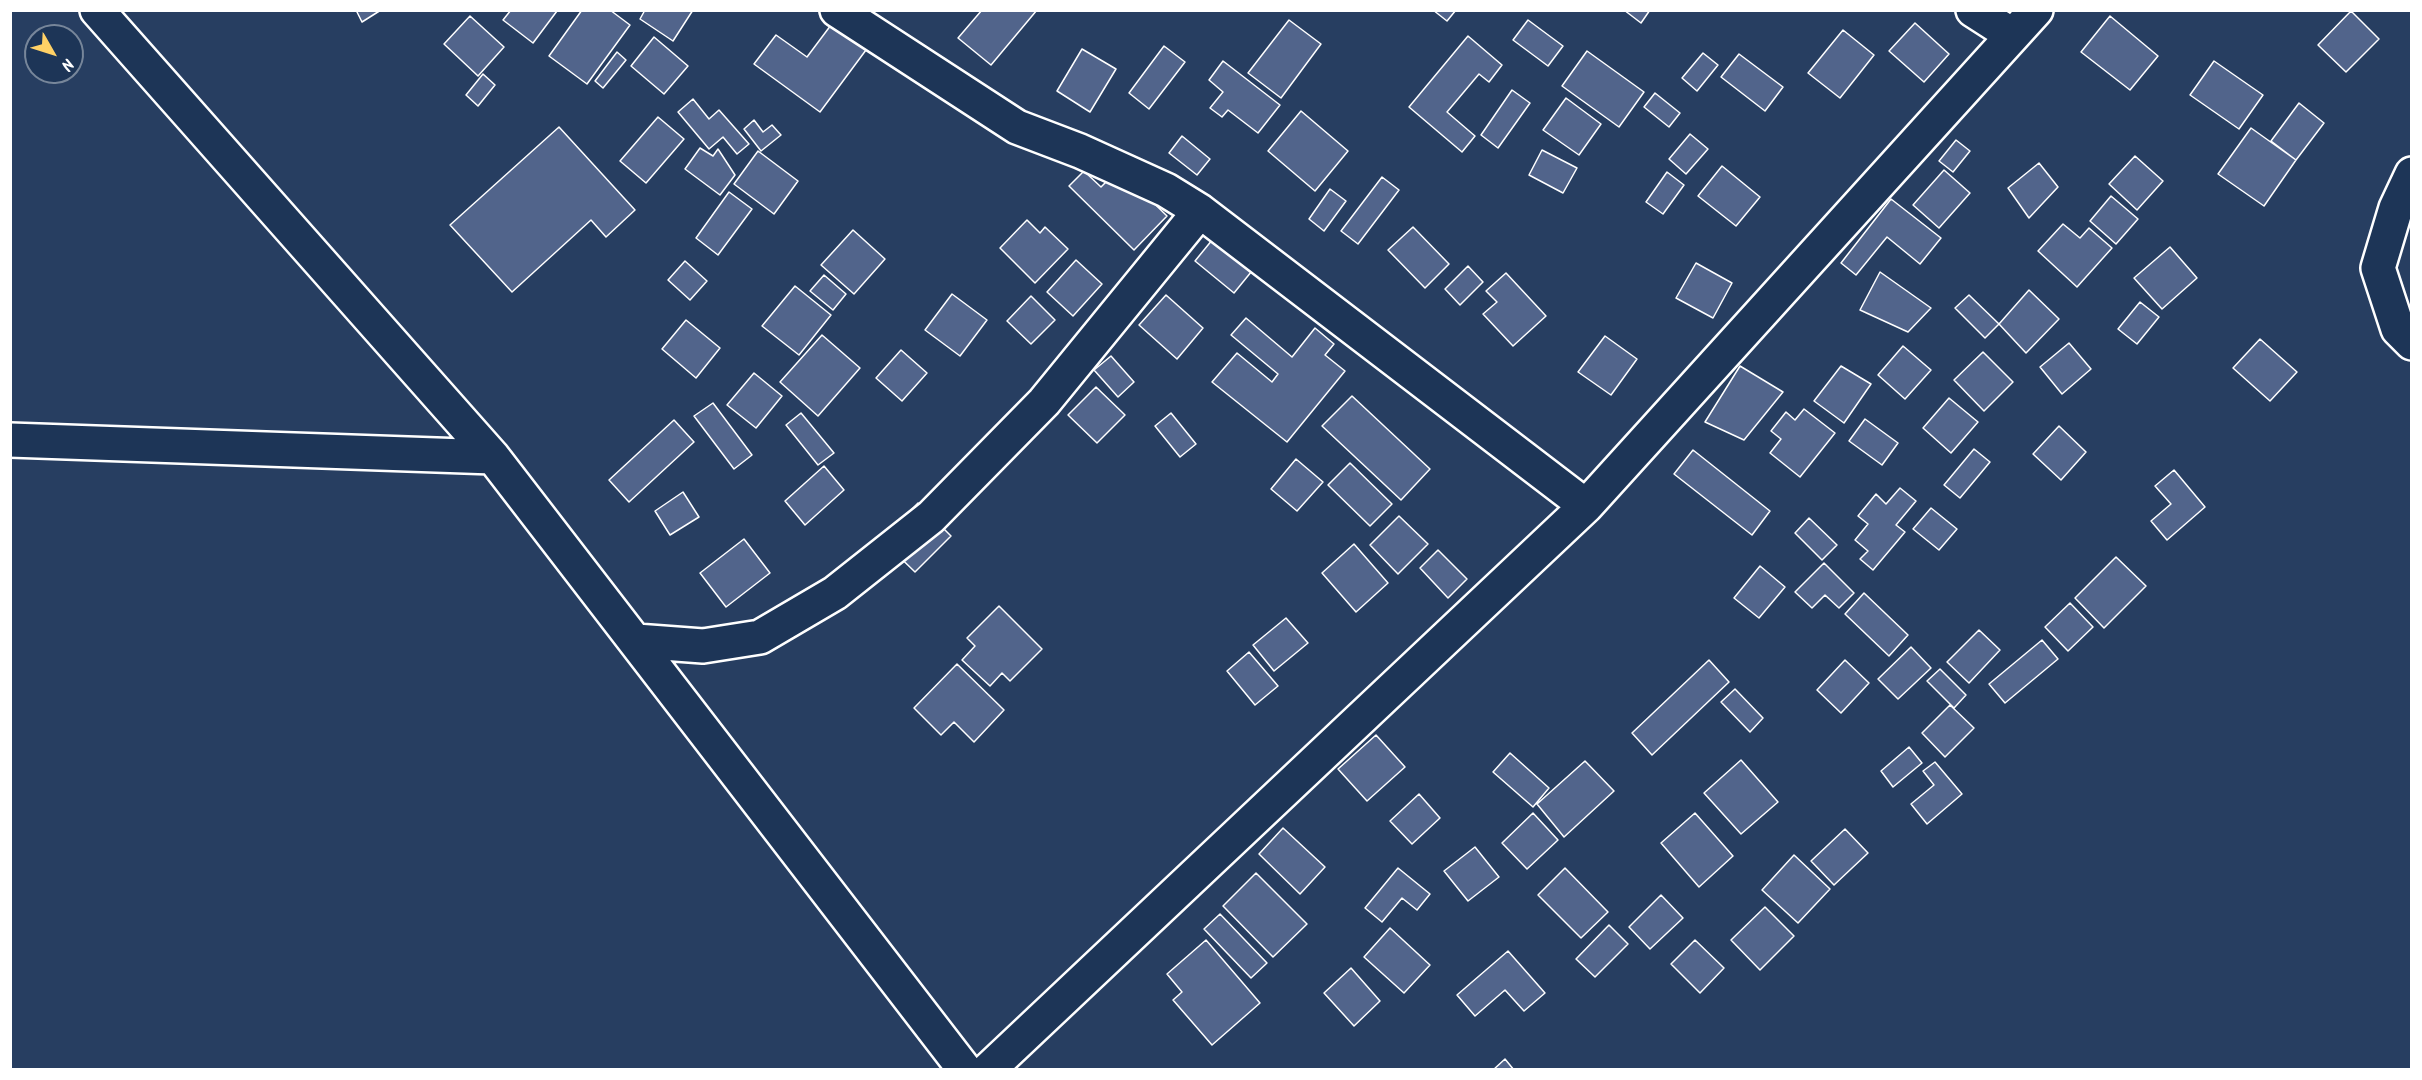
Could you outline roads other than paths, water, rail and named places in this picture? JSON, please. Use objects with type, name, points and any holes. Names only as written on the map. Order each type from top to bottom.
[{"type":"street","points":[[97,10],[493,457],[636,641],[986,1068],[1586,506],[2036,10]]},
{"type":"street","points":[[837,10],[1017,127],[1080,151],[1155,185],[1200,211],[1586,506]]},
{"type":"street","points":[[1973,10],[2012,35]]},
{"type":"street","points":[[2412,174],[2396,208],[2379,268],[2398,329],[2412,343]]},
{"type":"street","points":[[636,641],[703,646],[760,637],[835,593],[931,517],[1044,402],[1200,211]]},
{"type":"street","points":[[10,440],[493,457]]}]
